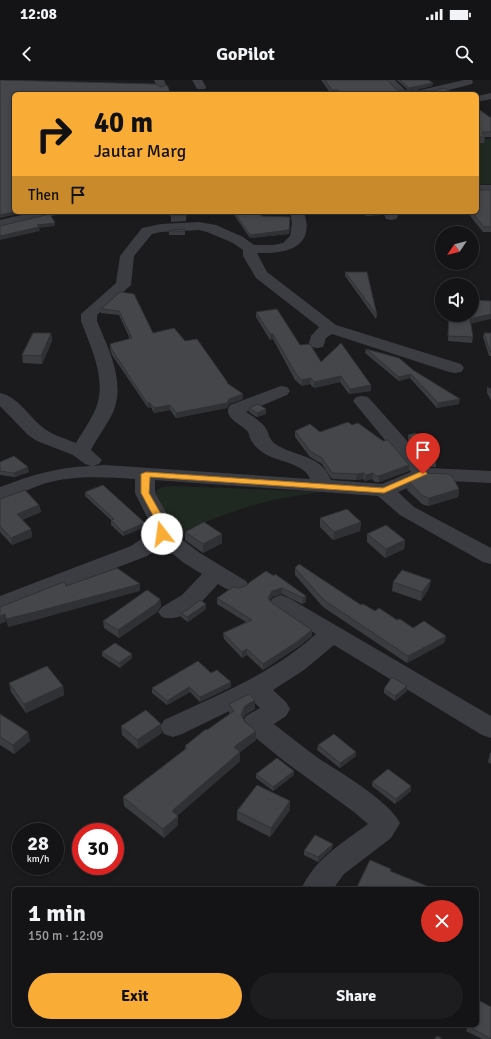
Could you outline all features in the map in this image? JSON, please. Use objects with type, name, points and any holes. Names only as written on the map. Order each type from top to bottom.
[{"type":"street","points":[[389,80],[402,92]]},
{"type":"street","points":[[427,92],[468,82]]},
{"type":"street","points":[[479,99],[491,96]]},
{"type":"street","points":[[479,189],[491,189]]},
{"type":"street","points":[[0,224],[42,214]]},
{"type":"street","points":[[80,451],[105,407],[109,388],[105,366],[89,321],[90,314],[123,285],[127,256],[146,232],[161,228],[179,226],[205,227],[211,228],[238,240],[250,249],[273,249],[292,244],[296,241],[299,236],[298,214]]},
{"type":"street","points":[[250,249],[250,256],[261,274],[330,328],[455,368]]},
{"type":"street","points":[[317,343],[317,339],[321,334],[330,328]]},
{"type":"street","points":[[281,391],[236,409],[236,413],[257,429],[258,437],[266,446],[279,454],[307,465],[317,472],[323,486]]},
{"type":"street","points":[[0,398],[8,403],[34,431],[44,437],[80,451],[102,466],[105,471]]},
{"type":"street","points":[[362,401],[410,456],[423,474]]},
{"type":"street","points":[[0,494],[36,480],[65,473],[105,471],[384,490],[423,474],[491,477]]},
{"type":"street","points":[[146,474],[145,493],[160,521],[162,534],[192,558],[238,586]]},
{"type":"street","points":[[384,490],[407,511],[491,556]]},
{"type":"street","points":[[0,605],[139,551],[162,534]]},
{"type":"street","points":[[170,612],[190,600],[215,573]]},
{"type":"street","points":[[281,603],[491,728]]},
{"type":"street","points":[[173,727],[277,678],[294,666],[332,633]]},
{"type":"street","points":[[254,688],[277,710],[256,723],[293,754],[364,804],[386,823],[381,830],[334,866],[318,887]]},
{"type":"shaded area","points":[[479,139],[491,139],[491,184],[479,185]]},
{"type":"shaded area","points":[[172,486],[323,492],[288,497],[257,504],[218,517],[180,533],[177,532],[172,521],[152,494],[162,487]]},
{"type":"building","points":[[0,80],[155,84],[161,87],[167,85],[170,92],[12,92],[12,212],[0,215]]},
{"type":"building","points":[[325,80],[387,80],[397,90],[434,91],[444,88],[451,92],[338,92],[338,90],[332,90]]},
{"type":"building","points":[[400,80],[428,80],[433,83],[409,88]]},
{"type":"building","points":[[479,109],[491,118],[491,132],[482,132],[485,137],[479,137]]},
{"type":"building","points":[[479,190],[491,190],[491,227],[484,227],[474,214],[479,214]]},
{"type":"building","points":[[50,214],[55,223],[37,225],[39,227],[0,236],[0,226]]},
{"type":"building","points":[[170,214],[186,214],[186,215],[170,216]]},
{"type":"building","points":[[235,214],[261,214],[261,216],[290,217],[289,230],[250,235]]},
{"type":"building","points":[[185,229],[185,231],[169,231],[169,230]]},
{"type":"building","points":[[345,272],[367,272],[377,315]]},
{"type":"building","points":[[120,292],[134,294],[153,333],[174,328],[185,341],[197,339],[227,383],[243,394],[229,399],[227,403],[176,413],[170,405],[154,408],[150,403],[147,403],[112,350],[110,344],[132,338],[119,311],[101,309]]},
{"type":"building","points":[[479,300],[491,301],[491,314],[479,317]]},
{"type":"building","points":[[277,309],[300,345],[310,344],[321,362],[341,343],[371,385],[350,389],[341,376],[314,382],[311,378],[302,380],[296,374],[273,334],[270,334],[256,312]]},
{"type":"building","points":[[449,322],[470,322],[473,337],[448,336]]},
{"type":"building","points":[[33,333],[51,333],[41,356],[22,355]]},
{"type":"building","points":[[484,333],[491,333],[491,352],[490,352]]},
{"type":"building","points":[[366,349],[399,358],[413,370],[460,399],[438,403],[411,374],[399,377]]},
{"type":"building","points":[[258,404],[266,409],[257,413],[249,408]]},
{"type":"building","points":[[348,422],[352,425],[358,423],[383,441],[388,440],[409,465],[379,476],[376,476],[373,473],[366,475],[364,473],[332,473],[322,458],[310,451],[295,431],[310,424],[320,432]]},
{"type":"building","points":[[416,433],[430,445],[425,447],[436,463],[430,462],[408,435]]},
{"type":"building","points":[[14,456],[28,467],[14,473],[0,471],[0,462]]},
{"type":"building","points":[[427,473],[448,474],[452,476],[459,489],[429,498],[423,496],[408,481]]},
{"type":"building","points":[[103,485],[145,523],[123,532],[111,520],[114,519],[85,492]]},
{"type":"building","points":[[25,490],[39,505],[17,514],[31,529],[11,538],[0,526],[0,499]]},
{"type":"building","points":[[347,509],[361,522],[334,532],[320,518]]},
{"type":"building","points":[[204,522],[222,534],[203,544],[185,532]]},
{"type":"building","points":[[386,525],[405,540],[386,549],[367,534]]},
{"type":"building","points":[[299,564],[361,605],[363,604],[375,611],[379,608],[397,620],[400,619],[413,628],[424,621],[446,636],[408,656],[324,600],[295,568]]},
{"type":"building","points":[[117,568],[140,584],[6,619],[5,614],[0,616],[0,607],[61,583],[65,582],[66,586]]},
{"type":"building","points":[[402,570],[431,580],[422,592],[393,582]]},
{"type":"building","points":[[266,571],[274,576],[275,574],[306,596],[303,598],[282,588],[272,591],[268,598],[272,603],[312,630],[263,664],[247,649],[242,652],[223,633],[252,620],[217,598],[233,587],[239,588],[246,586]]},
{"type":"building","points":[[147,590],[160,599],[156,604],[118,630],[103,621]]},
{"type":"building","points":[[200,600],[206,604],[187,617],[181,613],[187,610]]},
{"type":"building","points":[[115,643],[132,654],[119,663],[102,652]]},
{"type":"building","points":[[198,661],[211,673],[217,670],[231,682],[200,697],[189,687],[167,701],[152,688]]},
{"type":"building","points":[[47,666],[63,686],[24,704],[9,683]]},
{"type":"building","points":[[392,677],[407,686],[395,696],[384,689]]},
{"type":"building","points":[[249,694],[255,700],[245,706],[241,715],[245,722],[256,731],[234,747],[240,752],[172,811],[178,816],[163,829],[123,797],[187,748],[185,746],[206,729],[207,730],[234,711],[229,704]]},
{"type":"building","points":[[146,710],[161,724],[137,740],[121,726]]},
{"type":"building","points":[[0,714],[28,732],[13,745],[0,737]]},
{"type":"building","points":[[334,734],[356,752],[340,763],[318,745]]},
{"type":"building","points":[[277,758],[294,771],[273,787],[256,774]]},
{"type":"building","points":[[388,769],[411,786],[396,799],[372,782]]},
{"type":"building","points":[[257,785],[290,801],[271,828],[237,811]]},
{"type":"building","points":[[315,835],[333,844],[318,857],[304,851]]},
{"type":"building","points":[[370,860],[391,869],[390,871],[427,886],[427,887],[357,887]]},
{"type":"building","points":[[480,1001],[491,1007],[491,1039],[470,1027],[479,1027]]},
{"type":"building","points":[[438,1036],[442,1039],[434,1039]]},
{"type":"route","points":[[162,534],[160,521],[145,493],[146,474],[384,490],[423,474]]}]
